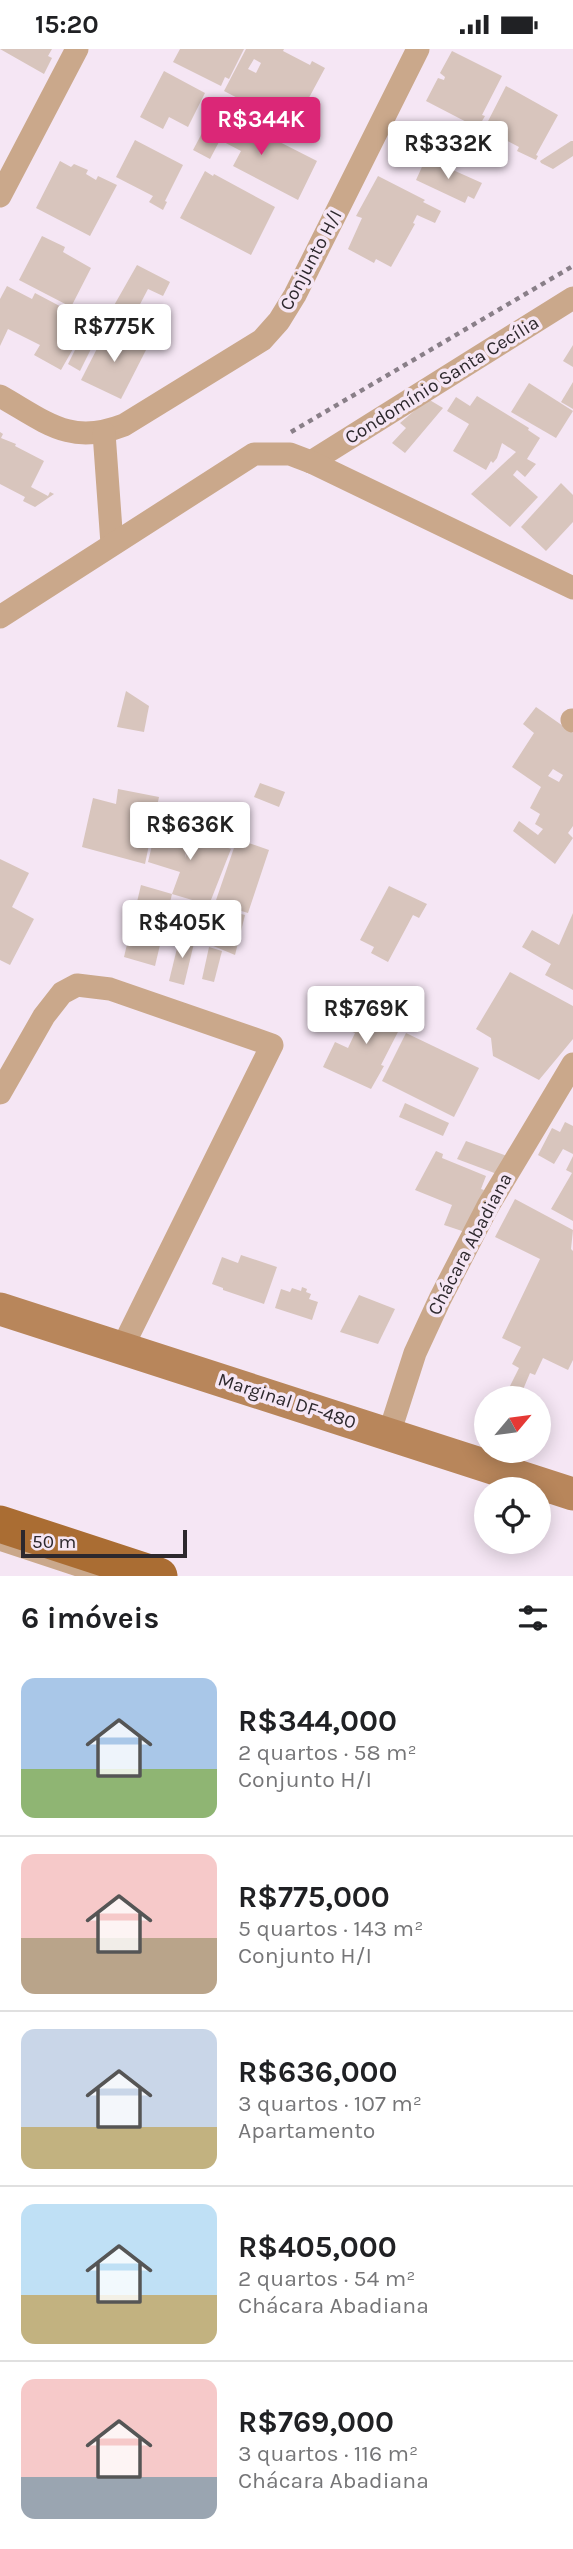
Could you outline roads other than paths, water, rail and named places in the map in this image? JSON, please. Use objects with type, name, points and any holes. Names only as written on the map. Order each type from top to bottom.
[{"type":"main road","points":[[0,1524],[159,1576]]},
{"type":"street","points":[[0,196],[77,49]]},
{"type":"street","name":"Conjunto H/I","points":[[104,433],[124,425],[262,339],[279,321],[295,295],[418,49]]},
{"type":"street","name":"Condomínio Santa Cecília","points":[[311,462],[573,298]]},
{"type":"street","points":[[0,396],[62,431],[84,435],[104,433],[113,544]]},
{"type":"street","points":[[0,617],[254,454],[290,454],[311,462],[573,588]]},
{"type":"street","points":[[0,1093],[44,1016],[61,993],[77,985],[110,989],[272,1045],[122,1348]]},
{"type":"street","name":"Chácara Abadiana","points":[[389,1434],[415,1353],[440,1299],[488,1206],[573,1064]]},
{"type":"street","name":"Marginal DF-480","points":[[0,1309],[573,1493]]},
{"type":"lane","points":[[0,1545],[94,1576]]}]
